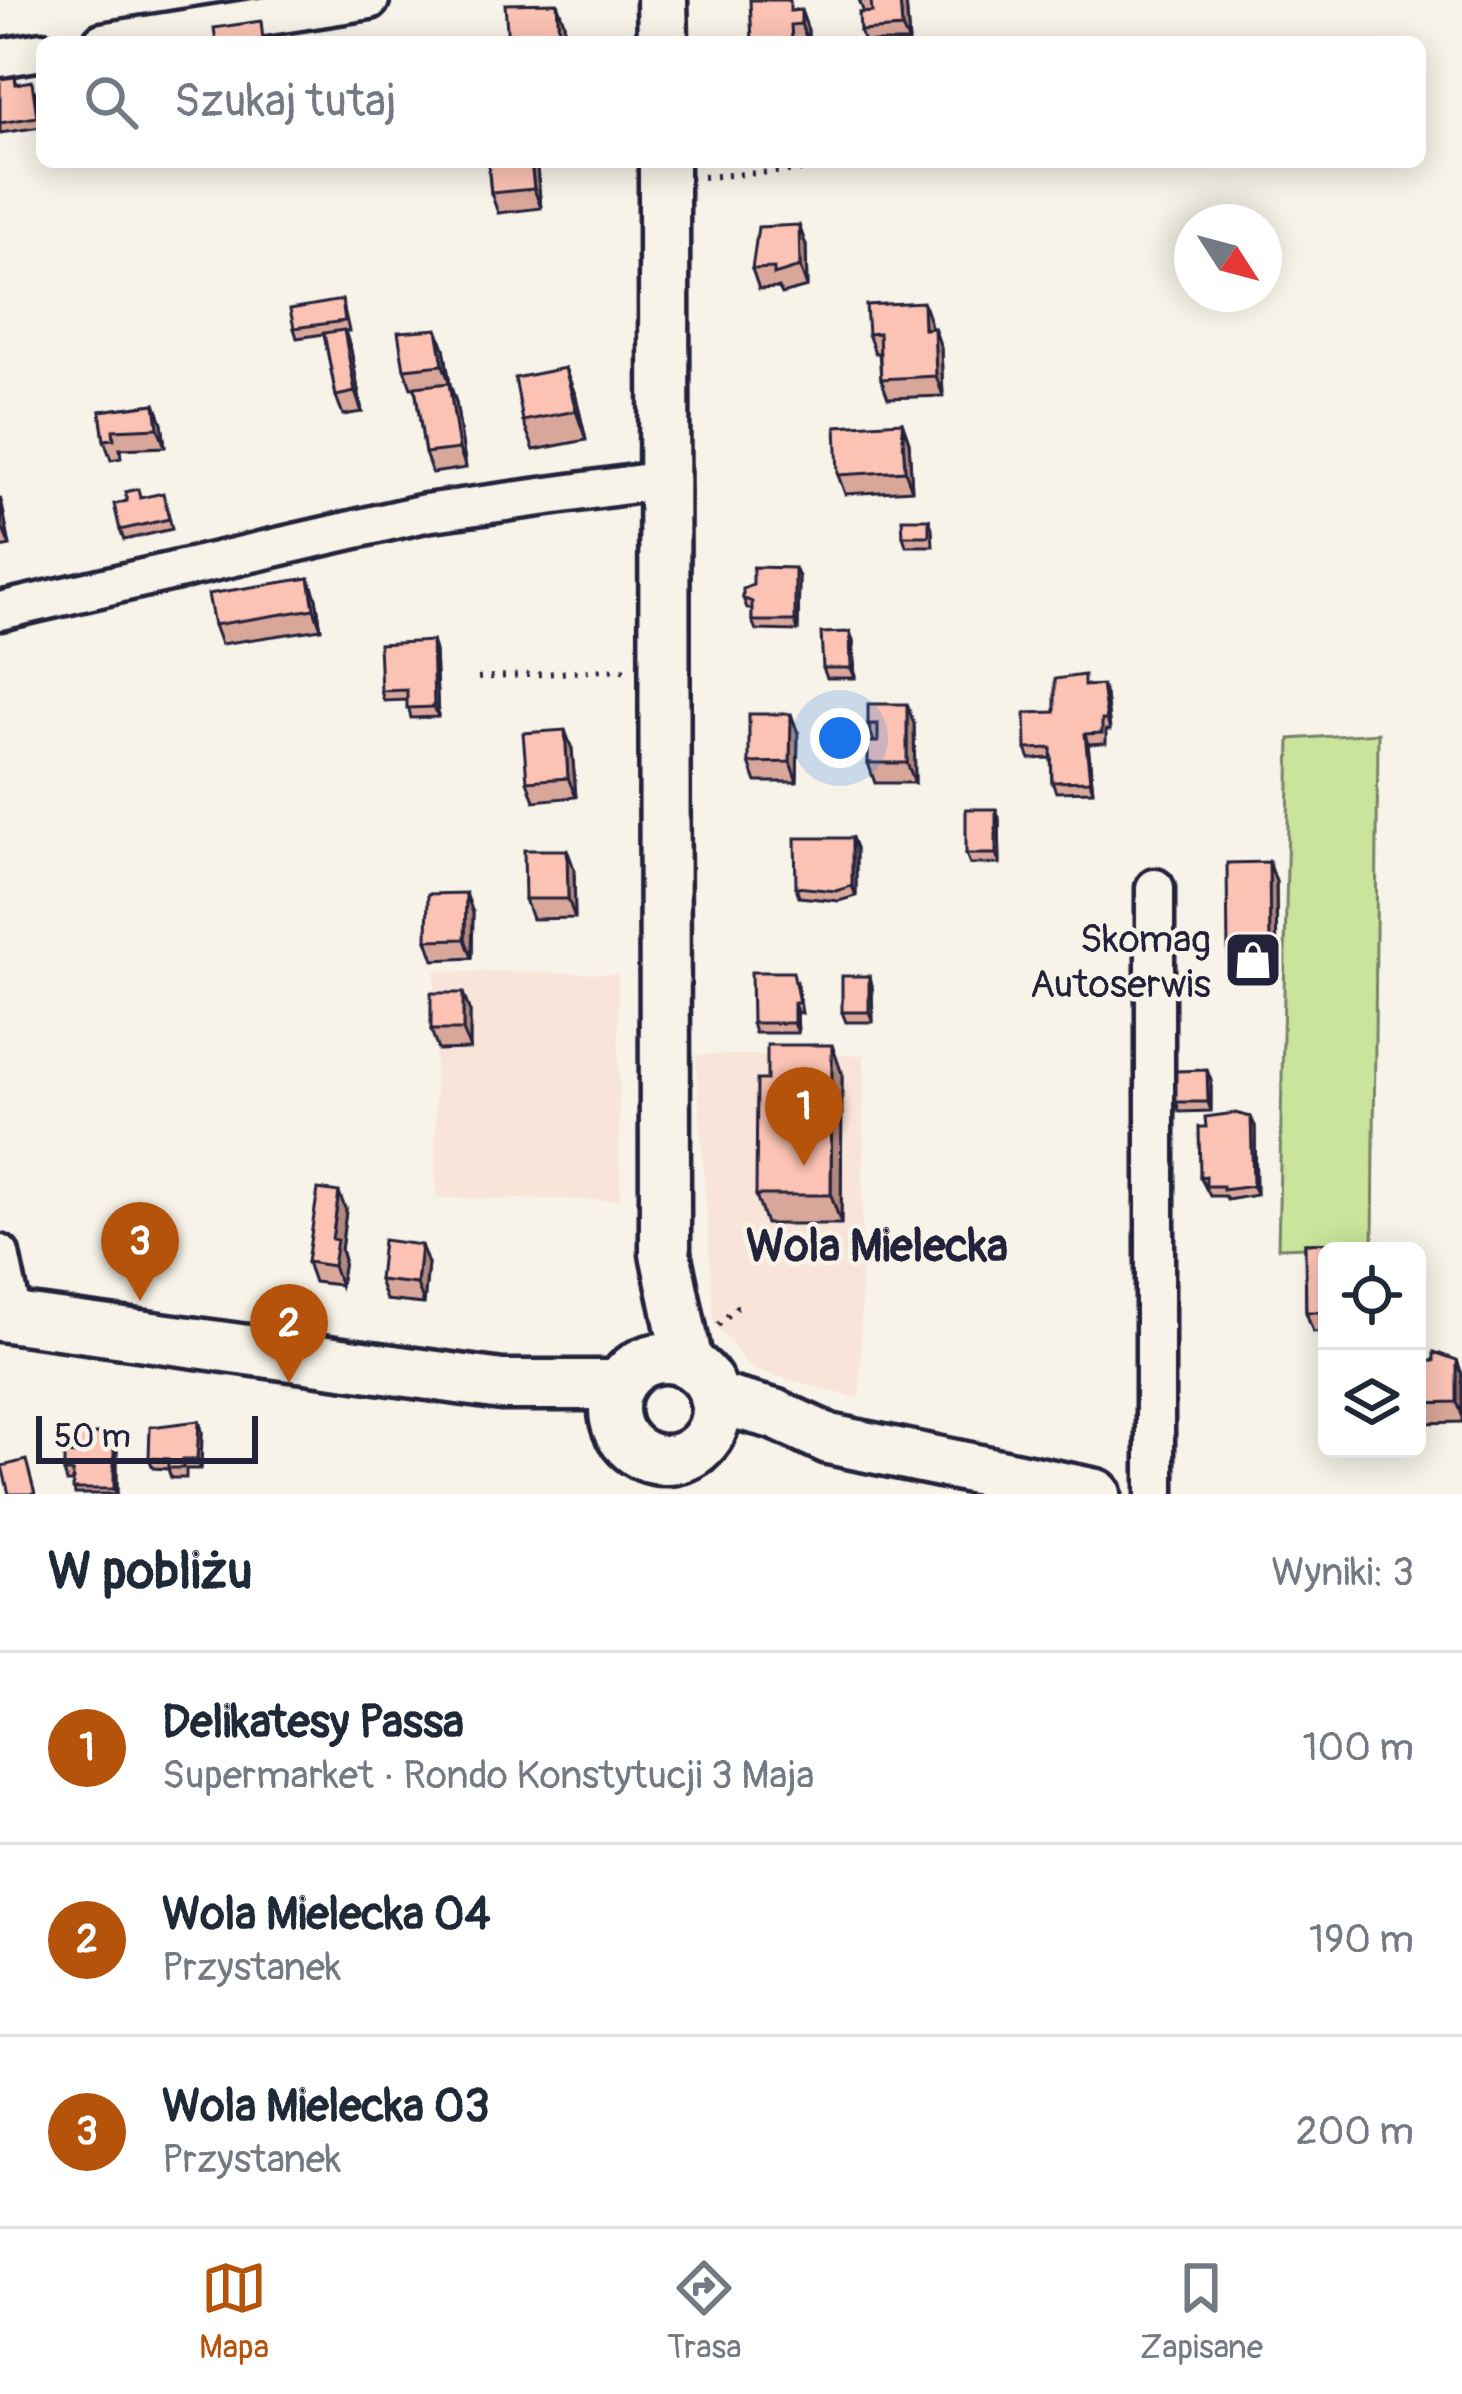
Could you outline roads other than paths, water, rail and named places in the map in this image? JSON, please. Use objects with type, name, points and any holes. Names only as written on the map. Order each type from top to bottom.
[{"type":"street","points":[[140,36],[370,0]]},
{"type":"street","points":[[662,0],[663,36]]},
{"type":"street","points":[[0,58],[36,52]]},
{"type":"street","points":[[664,168],[669,1418]]},
{"type":"street","points":[[0,611],[425,513],[664,481]]},
{"type":"street","points":[[1155,888],[1155,1494]]},
{"type":"street","points":[[0,1254],[7,1316],[502,1385],[767,1441],[830,1439],[1096,1494]]},
{"type":"place","name":"Skomag Autoserwis","points":[[1253,960]]},
{"type":"place","name":"Delikatesy Passa","points":[[804,1166]]},
{"type":"place","name":"Wola Mielecka 03","points":[[140,1301]]},
{"type":"place","name":"Wola Mielecka 04","points":[[289,1383]]},
{"type":"district","name":"Wola Mielecka","points":[[877,1245]]}]
